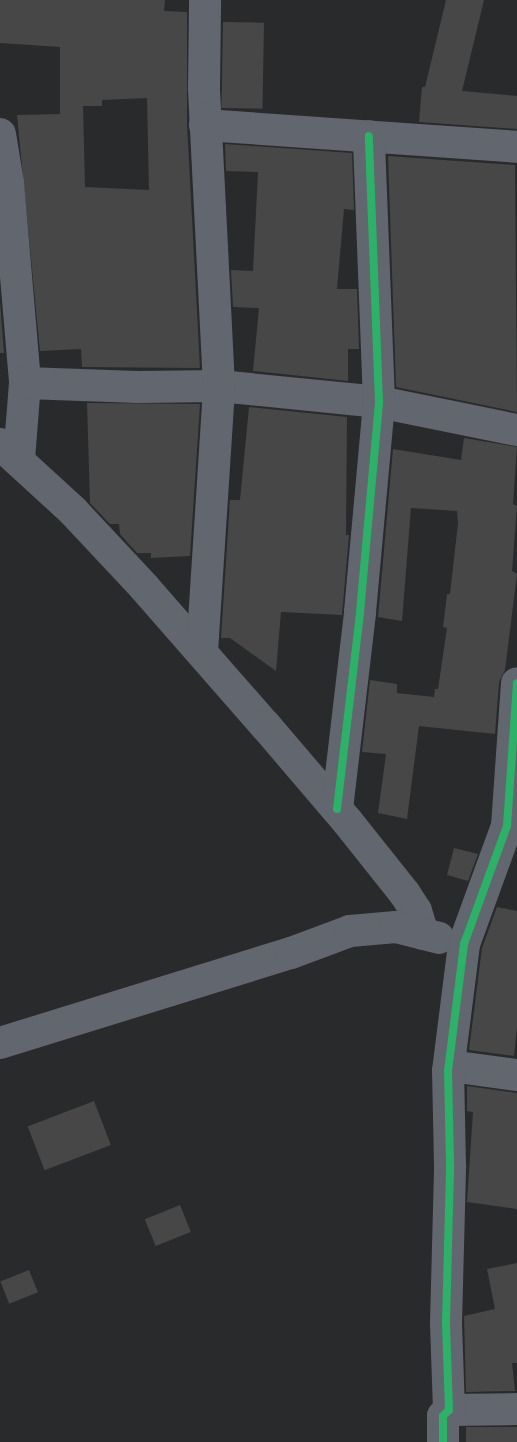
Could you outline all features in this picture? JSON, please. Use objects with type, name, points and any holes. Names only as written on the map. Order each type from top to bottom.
[{"type":"street","points":[[202,652],[219,386],[206,125],[205,0]]},
{"type":"street","points":[[206,125],[517,147]]},
{"type":"street","points":[[0,134],[8,183],[25,383],[9,452],[73,511],[202,652],[337,809],[405,894],[416,911],[423,934]]},
{"type":"street","points":[[337,809],[360,612],[379,402],[369,136]]},
{"type":"street","points":[[25,383],[138,387],[219,386],[379,402],[517,430]]},
{"type":"street","points":[[449,1410],[446,1323],[450,1066],[464,944],[507,826],[517,683]]},
{"type":"street","points":[[0,1043],[280,956],[350,931],[396,927],[464,944]]},
{"type":"street","points":[[450,1066],[517,1075]]},
{"type":"street","points":[[443,1442],[443,1416],[449,1410],[517,1409]]},
{"type":"building","points":[[0,0],[165,0],[164,11],[187,12],[187,124],[200,368],[82,367],[81,349],[40,351],[17,115],[60,114],[60,47],[0,43]],"holes":[[[147,98],[149,190],[85,187],[83,106],[102,106],[102,100]]]},
{"type":"building","points":[[446,0],[484,0],[462,91],[517,96],[517,129],[419,122],[422,87],[425,87]]},
{"type":"building","points":[[223,22],[264,23],[262,109],[221,108]]},
{"type":"building","points":[[225,144],[352,153],[354,210],[344,209],[337,289],[357,289],[359,349],[348,349],[348,381],[253,371],[259,308],[233,307],[231,270],[253,271],[258,172],[226,171]]},
{"type":"building","points":[[388,156],[515,165],[517,412],[396,387]]},
{"type":"building","points":[[0,301],[4,353],[0,353]]},
{"type":"building","points":[[87,403],[200,404],[190,556],[151,558],[151,553],[137,553],[120,534],[119,524],[110,524],[90,503]]},
{"type":"building","points":[[249,407],[347,417],[346,535],[349,535],[342,615],[281,612],[276,671],[230,638],[221,638],[230,500],[240,500]]},
{"type":"building","points":[[464,438],[517,447],[513,504],[517,506],[512,571],[517,574],[505,670],[499,682],[495,734],[419,726],[407,819],[378,813],[386,754],[362,752],[370,680],[397,684],[397,693],[434,697],[435,689],[438,689],[447,628],[443,627],[447,594],[450,594],[458,523],[457,511],[411,508],[402,621],[378,617],[393,449],[461,460]]},
{"type":"building","points":[[454,848],[478,854],[468,881],[447,875]]},
{"type":"building","points":[[497,907],[517,911],[517,1027],[514,1056],[469,1050],[482,948]]},
{"type":"building","points":[[467,1086],[517,1093],[517,1209],[467,1202],[473,1112],[467,1111]]},
{"type":"building","points":[[94,1101],[111,1145],[45,1170],[28,1126]]},
{"type":"building","points":[[180,1205],[191,1232],[156,1246],[145,1219]]},
{"type":"building","points":[[517,1263],[517,1363],[512,1363],[515,1391],[466,1392],[464,1316],[495,1309],[487,1269]]},
{"type":"building","points":[[29,1270],[38,1292],[9,1304],[0,1282]]},
{"type":"building","points":[[466,1427],[517,1427],[517,1442],[466,1442]]},
{"type":"cycle path","points":[[337,809],[360,612],[379,402],[369,136]]},
{"type":"cycle path","points":[[443,1442],[443,1416],[449,1410],[446,1323],[450,1165],[448,1071],[464,944],[507,826],[517,683]]}]
